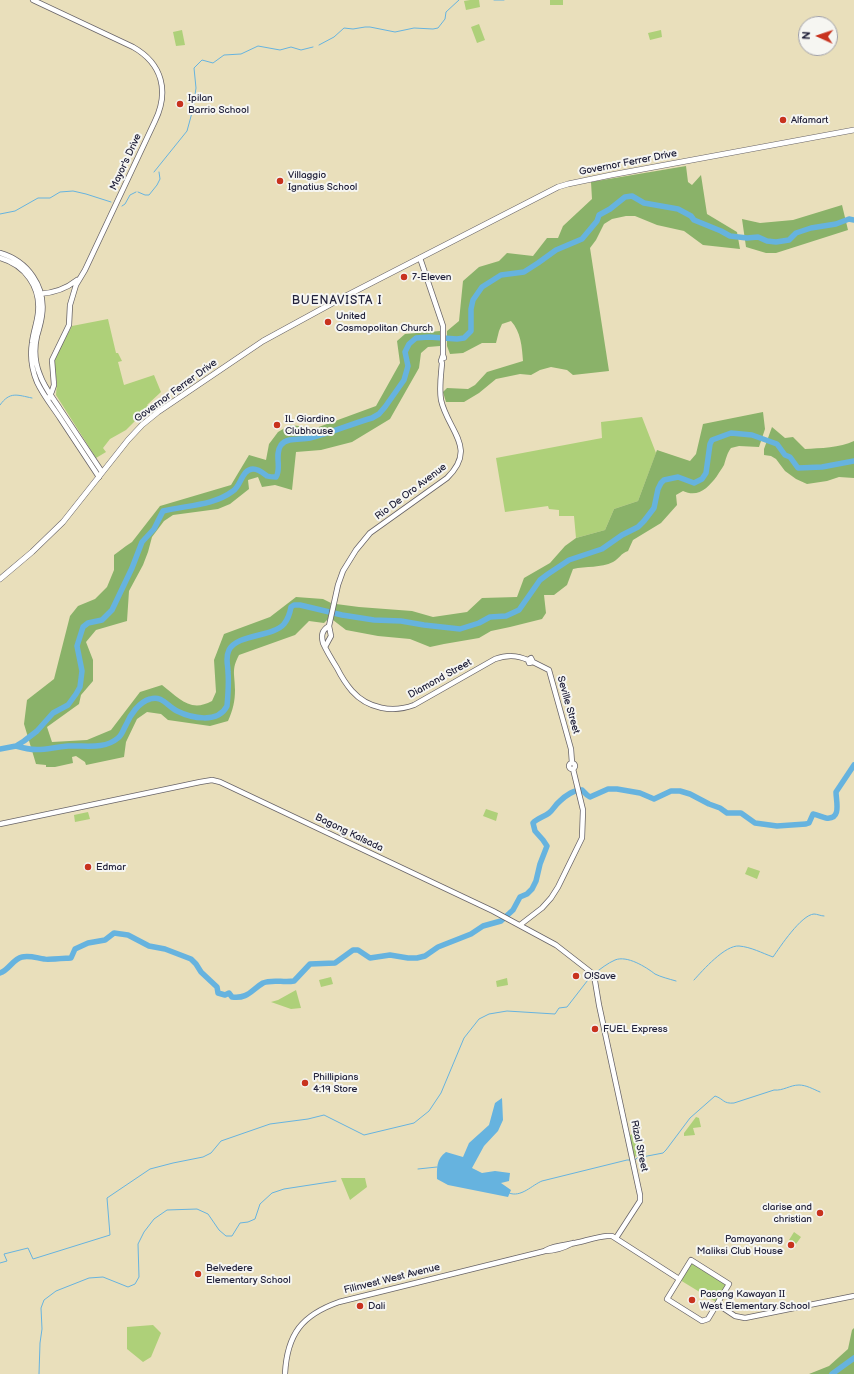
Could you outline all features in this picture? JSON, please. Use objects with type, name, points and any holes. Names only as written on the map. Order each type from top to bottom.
[{"type":"main road","name":"Governor Ferrer Drive","points":[[0,579],[32,552],[63,522],[128,440],[144,424],[263,341],[418,258],[550,190],[568,184],[854,130]]},
{"type":"street","name":"Mayor's Drive","points":[[33,0],[139,50],[153,64],[162,85],[162,100],[158,115],[80,278],[71,300],[69,325],[52,360],[54,382],[48,400]]},
{"type":"street","points":[[0,254],[15,260],[26,268],[36,281],[39,294],[39,311],[32,341],[32,362],[37,382],[48,400],[101,474]]},
{"type":"street","points":[[0,258],[13,263],[22,270],[32,282],[39,294],[43,303],[42,315],[36,338],[36,360],[42,380],[101,474]]},
{"type":"street","name":"Rio De Oro Avenue","points":[[325,647],[330,639],[329,626],[338,585],[349,560],[363,540],[381,525],[447,478],[455,470],[460,460],[461,451],[459,440],[442,401],[441,357],[443,355],[444,331],[441,316],[418,258]]},
{"type":"street","points":[[39,294],[64,288],[80,278]]},
{"type":"street","name":"Rio De Oro Avenue","points":[[325,647],[322,635],[329,626]]},
{"type":"street","name":"Diamond Street","points":[[325,647],[345,681],[356,696],[370,704],[387,709],[407,707],[502,656],[513,656],[530,661]]},
{"type":"street","name":"Seville Street","points":[[520,925],[542,908],[558,887],[582,838],[584,812],[573,769],[569,766],[572,763],[571,748],[549,670],[530,661]]},
{"type":"street","name":"Bagong Kalsada","points":[[0,824],[200,782],[212,780],[220,782],[508,919],[560,948],[593,975],[610,1053]]},
{"type":"street","name":"Rizal Street","points":[[610,1053],[640,1195],[640,1201],[616,1238]]},
{"type":"street","name":"Filinvest West Avenue","points":[[285,1374],[286,1356],[295,1334],[307,1318],[321,1309],[339,1302],[545,1251],[567,1247],[573,1243],[607,1236],[616,1238]]},
{"type":"street","points":[[616,1238],[679,1279]]},
{"type":"street","points":[[691,1260],[729,1284],[708,1319],[702,1321],[668,1300],[667,1297],[679,1279],[691,1260]]},
{"type":"street","points":[[717,1304],[735,1316],[745,1318],[854,1296]]},
{"type":"green space","points":[[479,0],[480,7],[466,10],[464,1]]},
{"type":"green space","points":[[550,0],[563,0],[563,5],[550,5]]},
{"type":"green space","points":[[479,24],[485,40],[477,43],[471,27]]},
{"type":"green space","points":[[182,30],[185,45],[176,46],[173,32]]},
{"type":"green space","points":[[661,30],[662,37],[650,40],[648,33]]},
{"type":"green space","points":[[686,166],[688,182],[692,185],[701,175],[707,214],[737,232],[740,249],[703,245],[684,231],[657,225],[635,216],[612,219],[604,224],[590,248],[609,371],[573,375],[567,370],[551,367],[540,370],[531,375],[520,374],[496,379],[479,393],[464,402],[446,402],[443,392],[447,388],[468,389],[475,385],[487,372],[523,361],[519,335],[511,321],[502,324],[496,343],[482,343],[463,353],[450,354],[447,346],[447,331],[459,321],[463,281],[479,267],[499,261],[507,253],[533,256],[547,238],[558,238],[563,226],[592,199],[591,182]]},
{"type":"green space","points":[[842,205],[848,230],[776,253],[766,253],[746,247],[742,219],[760,223],[793,220]]},
{"type":"green space","points":[[108,319],[116,353],[118,353],[122,361],[118,362],[124,385],[154,375],[161,392],[147,405],[149,407],[126,430],[110,439],[103,448],[106,452],[96,458],[56,395],[57,382],[53,361],[72,326]]},
{"type":"green space","points":[[440,331],[440,346],[428,347],[421,353],[419,368],[390,419],[352,442],[321,450],[296,452],[292,490],[275,485],[262,487],[258,477],[248,480],[249,489],[230,504],[218,509],[173,515],[164,521],[152,537],[143,565],[129,591],[127,621],[96,630],[86,642],[93,660],[93,681],[81,695],[79,704],[47,727],[52,742],[87,740],[111,730],[140,692],[162,685],[179,699],[191,705],[204,704],[212,701],[216,692],[214,660],[224,634],[270,617],[296,597],[323,599],[331,603],[328,619],[324,623],[309,621],[295,635],[239,655],[234,668],[234,702],[228,721],[210,726],[168,720],[161,714],[147,712],[137,719],[126,742],[124,757],[86,765],[85,762],[76,756],[72,757],[73,763],[55,767],[46,767],[46,765],[36,764],[24,724],[27,700],[54,679],[70,616],[78,606],[95,599],[107,587],[114,570],[114,555],[132,542],[160,506],[231,485],[249,455],[266,460],[269,444],[278,432],[290,425],[316,428],[376,406],[400,363],[397,341],[405,334]]},
{"type":"green space","points":[[763,412],[765,429],[759,447],[739,446],[731,448],[717,476],[706,488],[702,491],[693,493],[683,491],[676,495],[677,505],[661,523],[633,540],[628,551],[615,561],[604,565],[573,569],[567,585],[554,595],[544,595],[546,613],[542,619],[491,631],[479,638],[430,647],[410,639],[378,636],[346,630],[333,620],[336,604],[412,611],[433,617],[467,612],[482,598],[517,597],[524,578],[550,563],[565,546],[576,538],[605,530],[614,509],[638,501],[657,450],[690,461],[696,454],[703,424]]},
{"type":"green space","points":[[642,417],[656,453],[638,501],[614,509],[605,530],[576,538],[574,516],[559,516],[559,510],[549,509],[548,506],[505,512],[496,458],[602,438],[601,422]]},
{"type":"green space","points":[[772,427],[785,438],[793,437],[805,449],[836,446],[854,441],[854,478],[839,477],[827,481],[807,484],[796,479],[785,471],[776,459],[771,456],[764,455],[764,449]]},
{"type":"green space","points":[[486,809],[498,813],[496,821],[483,816]]},
{"type":"green space","points":[[88,812],[90,819],[75,822],[74,815]]},
{"type":"green space","points":[[748,867],[760,871],[757,879],[745,874]]},
{"type":"green space","points":[[331,977],[333,984],[321,987],[319,980]]},
{"type":"green space","points":[[507,978],[508,985],[497,987],[496,981]]},
{"type":"green space","points":[[296,990],[301,1008],[291,1009],[271,1002],[278,1000]]},
{"type":"green space","points":[[696,1117],[699,1118],[701,1127],[693,1128],[695,1135],[684,1136],[684,1133]]},
{"type":"green space","points":[[638,1133],[642,1155],[633,1157],[629,1135]]},
{"type":"green space","points":[[341,1178],[365,1178],[367,1187],[350,1200]]},
{"type":"green space","points":[[794,1232],[801,1237],[796,1244],[789,1240]]},
{"type":"green space","points":[[691,1263],[726,1285],[716,1302],[680,1280]]},
{"type":"green space","points":[[153,1325],[161,1333],[151,1357],[143,1362],[127,1349],[127,1327]]},
{"type":"green space","points":[[854,1328],[854,1374],[809,1374],[829,1366],[848,1349],[852,1330]]},
{"type":"water","points":[[502,1098],[503,1120],[498,1131],[484,1146],[472,1168],[482,1173],[495,1171],[510,1173],[509,1181],[501,1183],[511,1190],[508,1197],[448,1185],[437,1179],[440,1158],[446,1152],[463,1157],[469,1143],[489,1125],[495,1103]]},
{"type":"waterway","points":[[319,45],[334,37],[344,28],[353,29],[370,27],[395,32],[414,28],[438,28],[445,19],[446,12],[459,0]]},
{"type":"waterway","points":[[494,0],[504,0]]},
{"type":"waterway","points":[[154,172],[187,131],[193,109],[196,88],[194,68],[202,60],[213,63],[224,55],[241,54],[258,46],[280,50],[291,47],[301,50],[313,47]]},
{"type":"waterway","points":[[138,192],[149,195],[160,179],[159,172]]},
{"type":"waterway","points":[[0,214],[15,211],[38,198],[50,198],[60,192],[73,191],[111,202]]},
{"type":"waterway","points":[[122,206],[125,204],[130,195],[136,192]]},
{"type":"waterway","points":[[0,749],[16,746],[24,741],[37,731],[53,713],[68,705],[76,694],[80,687],[82,671],[77,646],[83,627],[88,623],[102,620],[112,610],[132,568],[142,542],[154,529],[163,511],[217,500],[236,489],[246,472],[249,470],[253,469],[261,471],[267,476],[276,477],[278,473],[278,453],[284,442],[318,436],[372,418],[379,414],[404,380],[408,366],[405,352],[409,344],[416,338],[464,338],[471,331],[471,309],[473,300],[482,287],[501,275],[524,272],[556,250],[582,239],[597,221],[599,215],[610,209],[625,197],[632,196],[644,203],[678,209],[691,216],[694,220],[730,236],[747,238],[758,237],[767,241],[776,242],[789,240],[796,233],[811,228],[836,224],[849,219],[854,220]]},
{"type":"waterway","points":[[0,405],[7,398],[14,395],[32,398]]},
{"type":"waterway","points":[[16,746],[37,750],[68,746],[100,746],[107,744],[119,737],[135,709],[142,703],[154,698],[158,698],[173,709],[189,716],[204,718],[223,712],[227,706],[227,658],[229,650],[239,641],[279,628],[284,624],[289,616],[291,607],[294,605],[374,620],[401,621],[460,629],[479,623],[490,617],[506,616],[519,610],[540,580],[548,574],[569,560],[602,549],[622,535],[638,527],[654,508],[658,489],[664,480],[678,477],[694,483],[702,479],[706,473],[710,444],[712,440],[731,433],[752,435],[777,444],[785,455],[790,457],[798,468],[822,467],[854,461]]},
{"type":"waterway","points":[[0,973],[6,970],[16,960],[25,956],[46,959],[71,958],[75,949],[88,943],[105,940],[114,933],[128,935],[149,946],[165,949],[191,959],[201,972],[217,987],[218,993],[225,995],[229,993],[232,997],[242,997],[263,983],[274,981],[294,981],[310,964],[335,963],[353,950],[358,950],[370,958],[390,955],[417,958],[425,956],[438,947],[471,934],[483,926],[501,921],[513,910],[520,897],[527,894],[532,889],[547,846],[535,831],[533,823],[549,813],[562,799],[573,792],[582,790],[590,797],[608,789],[617,789],[640,793],[654,799],[671,791],[680,791],[720,808],[727,813],[741,813],[755,823],[777,826],[806,824],[809,823],[813,814],[826,818],[831,818],[834,816],[837,809],[836,792],[854,765]]},
{"type":"waterway","points":[[694,980],[715,959],[727,949],[733,947],[739,946],[748,948],[773,957],[791,932],[803,920],[814,914],[824,916]]},
{"type":"waterway","points":[[594,974],[612,961],[625,959],[642,965],[657,975],[676,981]]},
{"type":"waterway","points":[[0,1263],[7,1261],[4,1254],[28,1248],[33,1259],[110,1235],[107,1198],[150,1169],[203,1157],[211,1153],[221,1141],[270,1124],[308,1119],[324,1115],[364,1135],[414,1123],[429,1111],[441,1093],[464,1038],[479,1019],[489,1014],[507,1011],[555,1014],[559,1008],[567,1007],[591,976]]},
{"type":"waterway","points":[[635,1160],[637,1158],[663,1153],[690,1118],[715,1096],[726,1102],[734,1103],[774,1090],[799,1085],[807,1086],[820,1092]]},
{"type":"waterway","points":[[509,1193],[518,1194],[542,1181],[632,1160]]},
{"type":"waterway","points":[[418,1169],[437,1167]]},
{"type":"waterway","points":[[39,1374],[42,1329],[41,1308],[44,1300],[56,1291],[89,1278],[103,1277],[128,1287],[135,1284],[139,1277],[138,1244],[144,1232],[154,1219],[167,1210],[197,1209],[208,1214],[219,1230],[226,1236],[232,1236],[240,1223],[255,1219],[260,1204],[272,1193],[284,1189],[336,1181]]},
{"type":"waterway","points":[[832,1374],[854,1358]]},
{"type":"place","name":"Ipilan Barrio School","points":[[180,104]]},
{"type":"place","name":"Alfamart","points":[[783,120]]},
{"type":"place","name":"Villaggio Ignatius School","points":[[280,181]]},
{"type":"place","name":"7-Eleven","points":[[404,277]]},
{"type":"place","name":"United Cosmopolitan Church","points":[[328,322]]},
{"type":"place","name":"IL Giardino Clubhouse","points":[[277,425]]},
{"type":"place","name":"Edmar","points":[[88,867]]},
{"type":"place","name":"O!Save","points":[[576,976]]},
{"type":"place","name":"FUEL Express","points":[[595,1029]]},
{"type":"place","name":"Phillipians 4:19 Store","points":[[305,1083]]},
{"type":"place","name":"clarise and christian","points":[[820,1213]]},
{"type":"place","name":"Pamayanang Maliksi Club House","points":[[791,1245]]},
{"type":"place","name":"Belvedere Elementary School","points":[[198,1274]]},
{"type":"place","name":"Pasong Kawayan II West Elementary School","points":[[692,1300]]},
{"type":"place","name":"Dali","points":[[360,1306]]},
{"type":"district","name":"BUENAVISTA I","points":[[337,301]]}]
